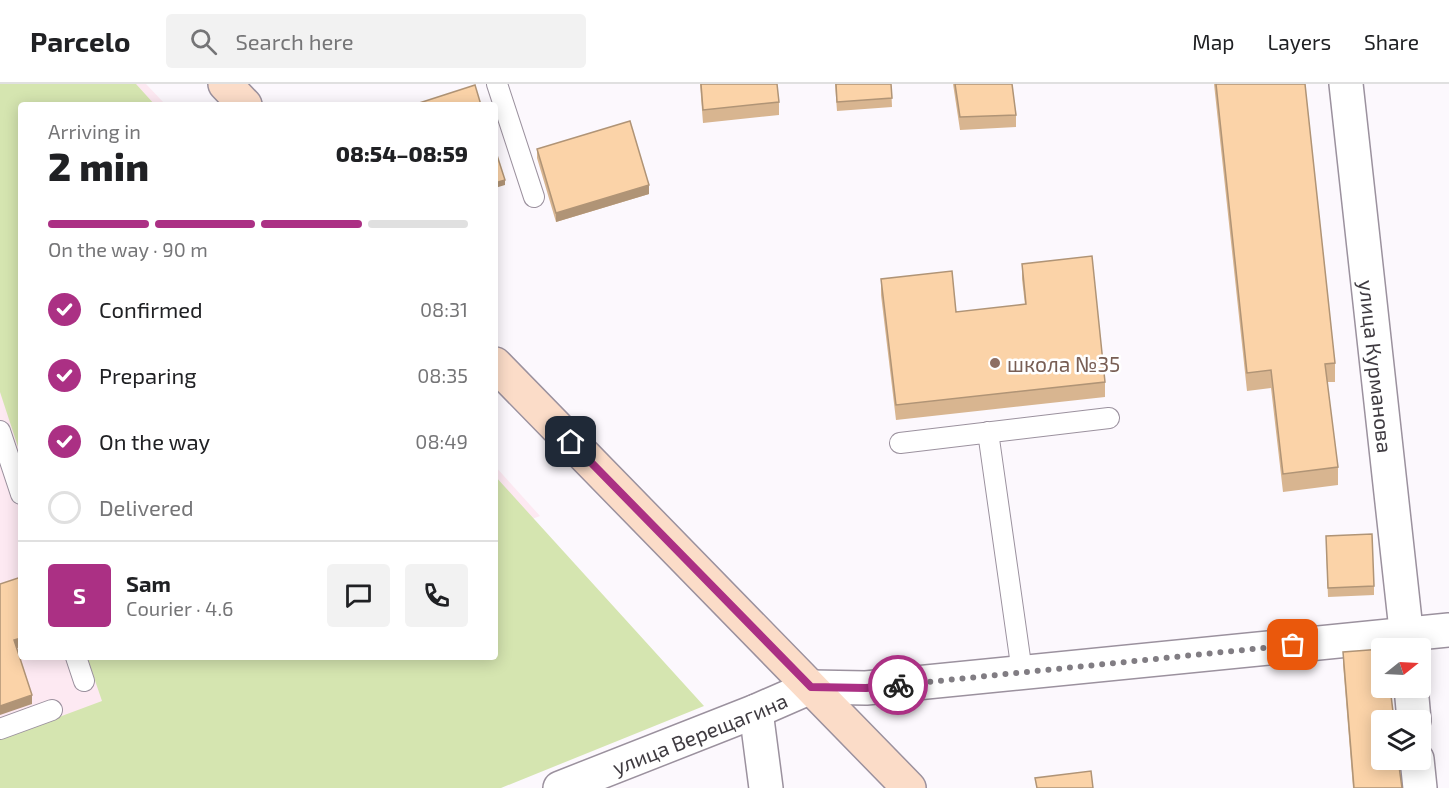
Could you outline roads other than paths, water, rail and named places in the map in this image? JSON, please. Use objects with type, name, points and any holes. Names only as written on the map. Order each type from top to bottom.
[{"type":"main road","points":[[225,84],[242,102]]},
{"type":"main road","points":[[498,367],[909,788]]},
{"type":"street","name":"улица Курманова","points":[[1346,84],[1407,638]]},
{"type":"street","name":"улица Верещагина","points":[[1418,638],[1449,630]]},
{"type":"street","name":"улица Верещагина","points":[[560,788],[811,687],[866,688],[1022,672],[1371,644]]},
{"type":"street","points":[[756,711],[766,788]]},
{"type":"street","points":[[1418,770],[1420,788]]},
{"type":"lane","points":[[497,84],[534,197]]},
{"type":"lane","points":[[900,443],[1109,418]]},
{"type":"lane","points":[[0,431],[18,485]]},
{"type":"lane","points":[[988,432],[1022,672]]},
{"type":"lane","points":[[77,660],[84,681]]},
{"type":"lane","points":[[0,729],[52,710]]},
{"type":"place","name":"школа №35","points":[[995,363]]}]
